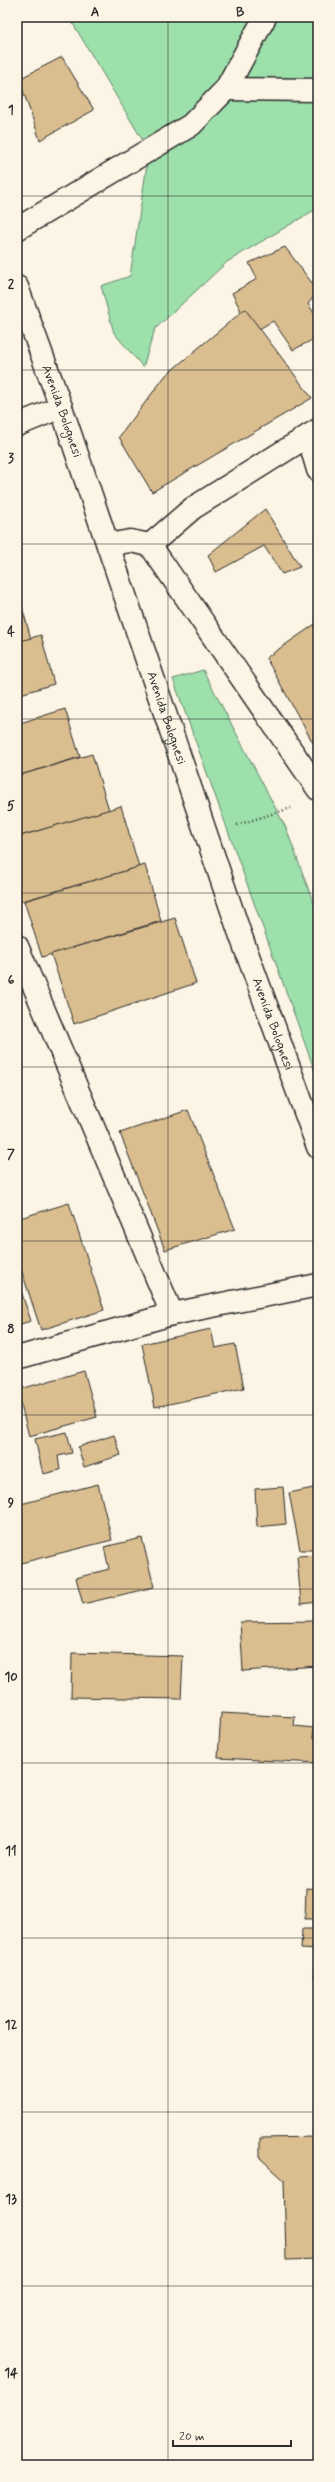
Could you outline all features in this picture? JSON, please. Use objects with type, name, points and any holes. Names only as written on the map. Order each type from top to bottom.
[{"type":"street","points":[[17,229],[191,125],[226,89],[265,17]]},
{"type":"street","points":[[226,89],[318,90]]},
{"type":"street","name":"Avenida Bolognesi","points":[[17,287],[61,408],[207,835],[318,1147]]},
{"type":"street","points":[[17,425],[61,408]]},
{"type":"street","points":[[150,545],[193,508],[313,433],[318,470]]},
{"type":"street","points":[[108,545],[130,540],[150,545],[318,789]]},
{"type":"street","points":[[17,946],[172,1314]]},
{"type":"street","points":[[17,1358],[172,1314],[318,1285]]},
{"type":"path","points":[[207,835],[296,806]]},
{"type":"green space","points":[[69,17],[318,17],[318,208],[227,262],[155,329],[143,367],[114,333],[101,286],[130,276],[149,151]]},
{"type":"green space","points":[[203,670],[286,828],[318,915],[318,1080],[173,679]]},
{"type":"building","points":[[62,57],[94,110],[40,140],[19,79]]},
{"type":"building","points":[[285,247],[318,291],[308,304],[318,319],[318,337],[293,350],[273,321],[252,333],[232,293],[257,279],[249,263]]},
{"type":"building","points":[[245,309],[312,398],[152,492],[119,437],[166,375]]},
{"type":"building","points":[[265,509],[300,567],[282,574],[264,546],[216,572],[208,555]]},
{"type":"building","points":[[17,589],[31,639],[17,642]]},
{"type":"building","points":[[318,622],[318,752],[266,658]]},
{"type":"building","points":[[41,635],[54,684],[17,695],[17,642]]},
{"type":"building","points":[[65,709],[80,757],[17,776],[17,724]]},
{"type":"building","points":[[92,754],[109,810],[17,837],[17,776]]},
{"type":"building","points":[[121,806],[139,867],[19,902],[17,837]]},
{"type":"building","points":[[145,865],[161,921],[42,957],[24,901]]},
{"type":"building","points":[[175,918],[196,983],[74,1024],[51,954]]},
{"type":"building","points":[[188,1110],[235,1229],[165,1250],[120,1133]]},
{"type":"building","points":[[69,1203],[104,1310],[41,1330],[17,1257],[17,1219]]},
{"type":"building","points":[[17,1279],[31,1321],[17,1325]]},
{"type":"building","points":[[211,1329],[215,1348],[235,1344],[244,1388],[155,1407],[142,1344]]},
{"type":"building","points":[[84,1371],[97,1417],[29,1436],[17,1390]]},
{"type":"building","points":[[67,1432],[72,1453],[58,1456],[60,1470],[43,1474],[35,1439]]},
{"type":"building","points":[[114,1435],[121,1455],[84,1467],[78,1447]]},
{"type":"building","points":[[98,1484],[112,1540],[17,1564],[17,1505]]},
{"type":"building","points":[[283,1487],[286,1524],[257,1527],[255,1489]]},
{"type":"building","points":[[318,1487],[318,1550],[300,1550],[289,1493]]},
{"type":"building","points":[[142,1538],[154,1587],[83,1604],[76,1578],[109,1569],[104,1547]]},
{"type":"building","points":[[318,1555],[318,1602],[301,1604],[297,1556]]},
{"type":"building","points":[[318,1621],[318,1666],[243,1671],[240,1622]]},
{"type":"building","points":[[72,1653],[183,1656],[181,1699],[71,1697]]},
{"type":"building","points":[[221,1713],[295,1717],[294,1726],[314,1728],[313,1737],[318,1738],[318,1763],[218,1758]]},
{"type":"building","points":[[306,1888],[318,1889],[318,1919],[305,1919]]},
{"type":"building","points":[[302,1929],[318,1929],[318,1950],[301,1949]]},
{"type":"building","points":[[318,1954],[318,1977],[314,1976]]},
{"type":"building","points":[[318,2137],[318,2259],[286,2260],[284,2180],[260,2158],[260,2138]]}]
